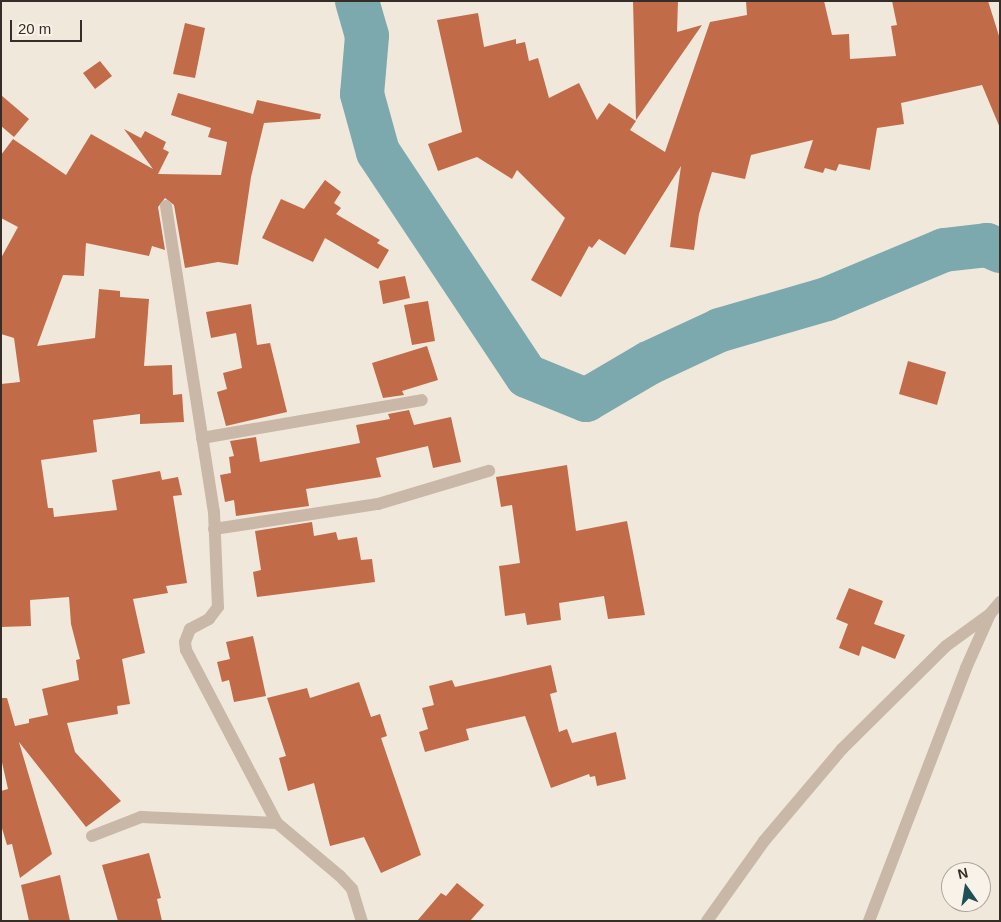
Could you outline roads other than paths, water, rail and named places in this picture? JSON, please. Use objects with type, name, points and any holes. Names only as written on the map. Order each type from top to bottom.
[{"type":"street","points":[[166,206],[202,438],[214,529],[218,607],[209,619],[190,629],[185,642],[186,650],[277,823],[340,876],[352,889],[362,921]]},
{"type":"street","points":[[202,438],[422,400]]},
{"type":"street","points":[[214,529],[378,504],[489,471]]},
{"type":"street","points":[[707,921],[774,828],[842,749],[946,646],[990,614],[1000,602]]},
{"type":"street","points":[[869,921],[912,801],[990,614]]},
{"type":"street","points":[[92,836],[141,817],[277,823]]},
{"type":"waterway","points":[[357,1],[367,36],[362,94],[378,152],[527,376],[586,400],[649,363],[720,330],[827,299],[944,250],[987,245],[1000,251]]}]
